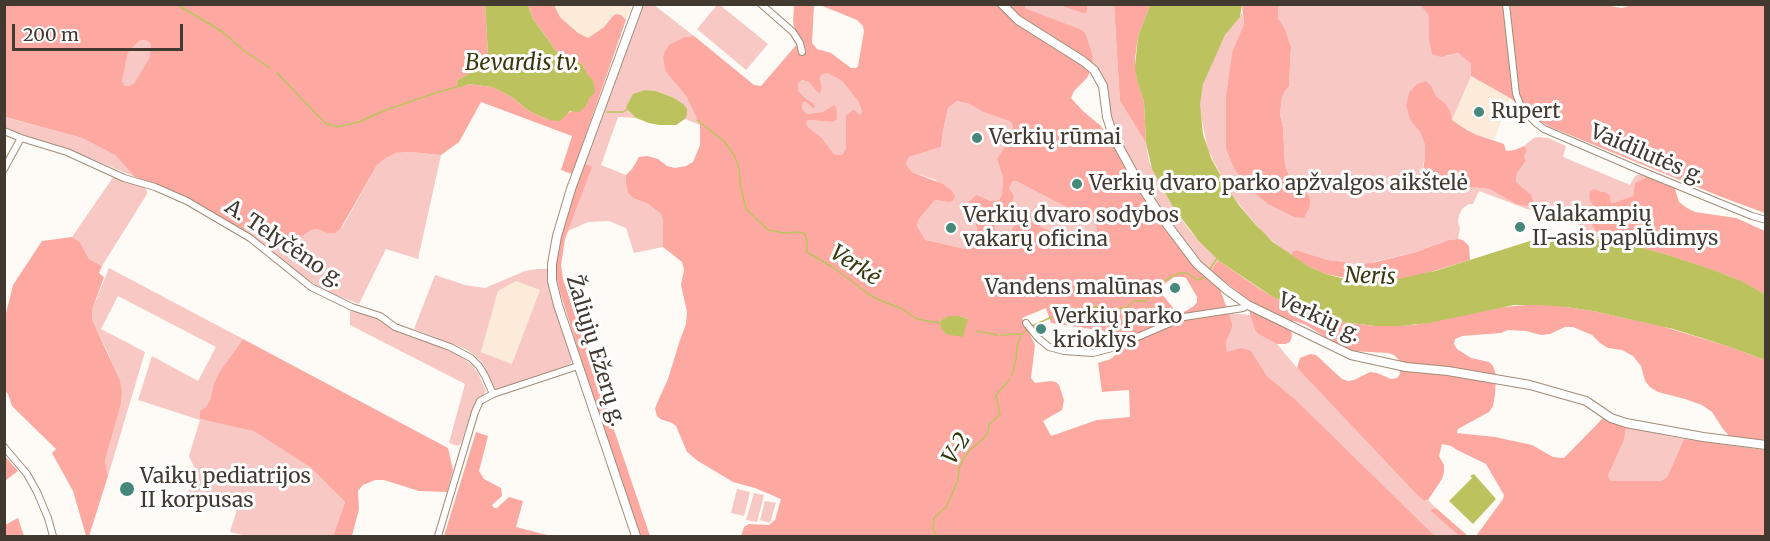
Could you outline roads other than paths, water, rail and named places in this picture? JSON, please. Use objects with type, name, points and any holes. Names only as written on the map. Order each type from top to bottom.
[{"type":"main road","name":"Žaliųjų Ežerų g.","points":[[636,537],[552,281],[553,252],[572,189],[639,4]]},
{"type":"main road","name":"Verkių g.","points":[[1002,4],[1018,20],[1094,70],[1103,86],[1107,117],[1114,138],[1160,215],[1197,264],[1227,290],[1248,304],[1351,355],[1406,367],[1448,371],[1530,385],[1586,401],[1611,418],[1626,423],[1703,437],[1766,445]]},
{"type":"street","points":[[761,4],[794,32],[802,52]]},
{"type":"street","name":"Vaidilutės g.","points":[[1506,4],[1516,94],[1522,109],[1544,129],[1766,220]]},
{"type":"street","name":"A. Telyčėno g.","points":[[4,131],[67,152],[124,178],[175,195],[250,238],[311,287],[352,307],[380,316],[395,327],[464,354],[479,366],[493,394]]},
{"type":"street","points":[[4,169],[21,138]]},
{"type":"street","points":[[1026,323],[1042,342],[1057,350],[1093,353],[1112,348],[1184,316],[1243,308],[1248,304]]},
{"type":"street","points":[[438,537],[480,401],[493,394],[578,366]]},
{"type":"street","points":[[4,447],[27,474],[37,492],[53,537]]},
{"type":"water","name":"Bevardis tv.","points":[[485,5],[528,5],[533,19],[557,52],[582,64],[593,80],[595,93],[590,97],[586,106],[579,112],[570,111],[560,121],[549,120],[529,111],[512,97],[492,87],[469,84],[457,87],[458,80],[487,63]]},
{"type":"water","points":[[1150,5],[1242,5],[1240,17],[1225,35],[1203,84],[1200,104],[1203,134],[1211,158],[1238,204],[1273,242],[1308,266],[1345,279],[1384,282],[1435,271],[1530,241],[1565,237],[1611,240],[1665,254],[1716,271],[1765,294],[1765,360],[1673,329],[1566,307],[1514,305],[1429,323],[1375,326],[1314,316],[1273,297],[1219,261],[1198,240],[1173,207],[1152,169],[1146,143],[1144,102],[1135,66],[1138,37]]},
{"type":"water","points":[[645,90],[656,91],[683,104],[687,109],[685,119],[676,125],[659,125],[636,118],[626,108],[633,94]]},
{"type":"water","points":[[949,316],[968,319],[963,337],[945,333],[941,328],[941,320]]},
{"type":"water","points":[[1474,474],[1496,499],[1473,524],[1449,501]]},
{"type":"waterway","points":[[176,4],[223,32],[243,50],[270,68]]},
{"type":"waterway","points":[[277,73],[325,123],[337,127],[359,122],[383,111],[457,87]]},
{"type":"waterway","name":"Verkė","points":[[607,112],[623,112],[629,108]]},
{"type":"waterway","name":"Verkė","points":[[697,120],[725,142],[735,157],[746,209],[768,230],[805,234],[807,252],[834,268],[867,293],[902,309],[917,319],[940,323]]},
{"type":"waterway","name":"Verkė","points":[[1210,269],[1217,258]]},
{"type":"waterway","name":"Verkė","points":[[1032,326],[1054,316],[1079,309],[1094,307],[1116,310],[1127,307],[1134,301],[1145,301],[1162,282],[1179,273],[1187,273],[1197,280],[1206,277]]},
{"type":"waterway","name":"Verkė","points":[[1001,335],[1022,334],[1028,329]]},
{"type":"waterway","name":"Verkė","points":[[976,331],[998,335]]},
{"type":"waterway","name":"V-2","points":[[1012,375],[1021,336]]},
{"type":"waterway","name":"V-2","points":[[937,536],[933,529],[934,518],[947,506],[958,480],[962,461],[969,451],[983,439],[988,432],[989,424],[1000,415],[996,395],[1009,380]]},
{"type":"place","name":"Rupert","points":[[1479,112]]},
{"type":"place","name":"Verkių rūmai","points":[[977,138]]},
{"type":"place","name":"Verkių dvaro parko apžvalgos aikštelė","points":[[1077,184]]},
{"type":"place","name":"Valakampių II-asis paplūdimys","points":[[1520,227]]},
{"type":"place","name":"Verkių dvaro sodybos vakarų oficina","points":[[951,228]]},
{"type":"place","name":"Vandens malūnas","points":[[1175,288]]},
{"type":"place","name":"Verkių parko krioklys","points":[[1041,329]]},
{"type":"place","name":"Vaikų pediatrijos II korpusas","points":[[127,489]]},
{"type":"water label","name":"Neris","points":[[1370,277]]}]
